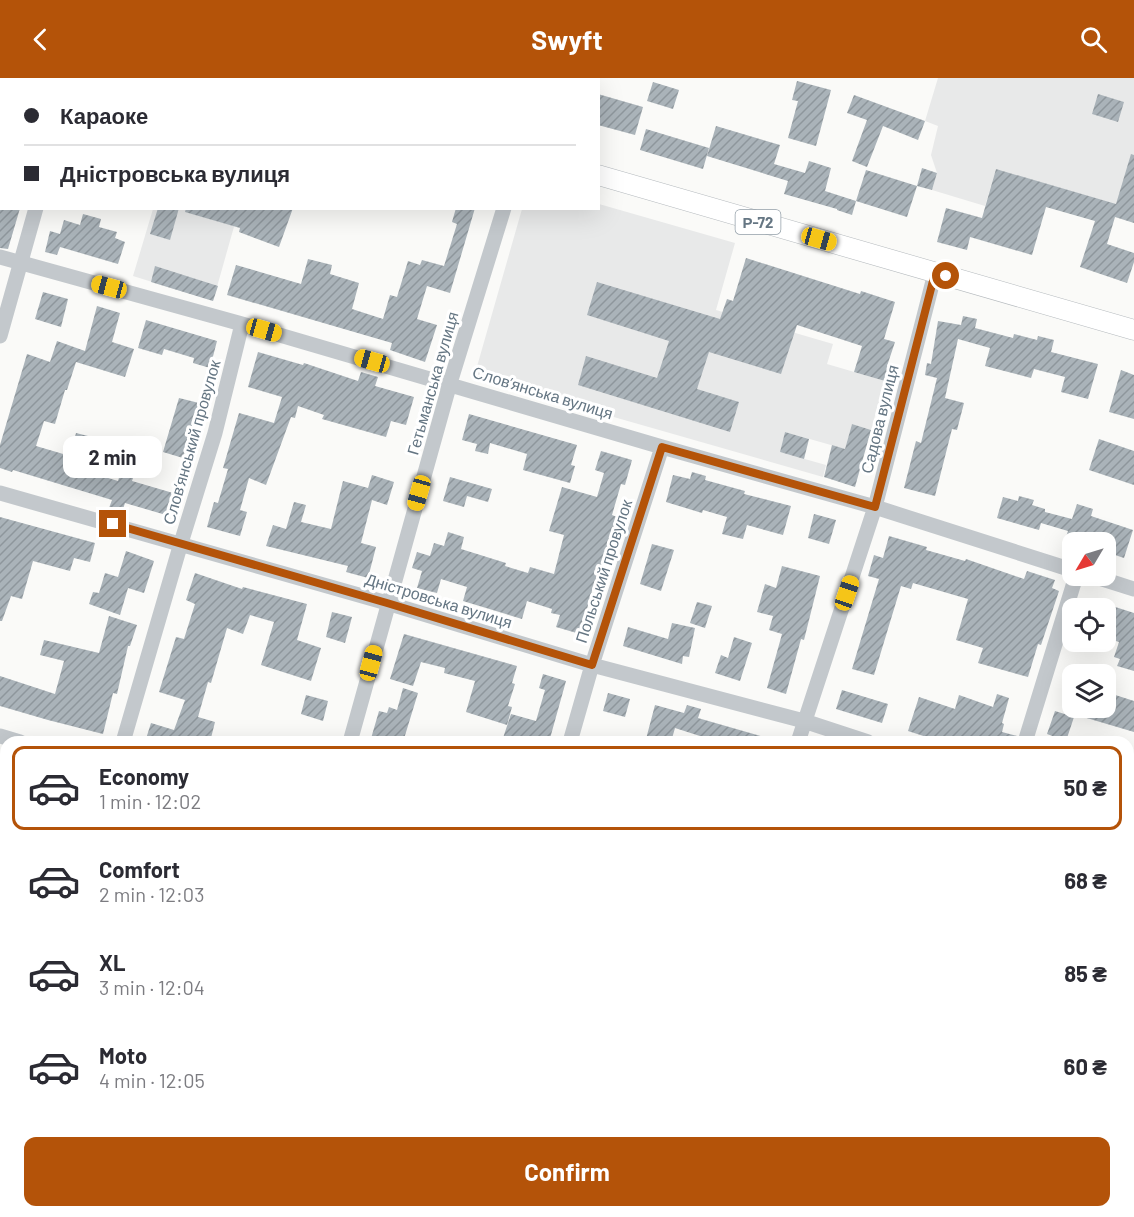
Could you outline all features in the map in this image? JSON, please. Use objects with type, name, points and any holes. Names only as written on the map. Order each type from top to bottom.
[{"type":"main road","name":"Р-72","points":[[600,176],[1134,330]]},
{"type":"street","points":[[0,336],[35,210]]},
{"type":"street","name":"Гетьманська вулиця","points":[[352,736],[450,383],[503,210]]},
{"type":"street","name":"Словʼянська вулиця","points":[[0,257],[450,383],[662,447],[875,507],[1062,567]]},
{"type":"street","name":"Садова вулиця","points":[[800,736],[875,507],[935,273]]},
{"type":"street","name":"Словʼянський провулок","points":[[125,736],[215,433],[242,324]]},
{"type":"street","name":"Польський провулок","points":[[572,736],[592,665],[662,447]]},
{"type":"street","name":"Дністровська вулиця","points":[[0,493],[181,543],[592,665],[804,721],[850,736]]},
{"type":"street","points":[[1116,583],[1134,589]]},
{"type":"street","points":[[1027,736],[1073,586]]},
{"type":"shaded area","points":[[938,78],[1134,78],[1134,210],[996,169],[985,206],[932,190],[937,173],[931,155],[938,126],[925,121]]},
{"type":"shaded area","points":[[600,204],[735,243],[716,310],[833,344],[827,364],[885,381],[871,430],[852,424],[845,449],[785,432],[780,452],[826,465],[823,477],[474,377],[522,210],[600,210]]},
{"type":"shaded area","points":[[0,210],[20,210],[9,245],[0,242]]},
{"type":"shaded area","points":[[153,210],[239,210],[213,301],[133,276]]},
{"type":"building","points":[[797,81],[831,90],[816,146],[788,138],[798,101],[792,100]]},
{"type":"building","points":[[653,82],[679,90],[673,109],[647,101]]},
{"type":"building","points":[[1098,94],[1124,102],[1118,122],[1092,114]]},
{"type":"building","points":[[600,95],[643,107],[635,135],[600,126]]},
{"type":"building","points":[[854,95],[925,121],[918,140],[883,126],[867,167],[852,161],[867,120],[847,113]]},
{"type":"building","points":[[716,126],[780,145],[774,164],[805,173],[809,161],[831,168],[825,191],[856,201],[852,215],[784,194],[788,181],[707,156]]},
{"type":"building","points":[[646,129],[709,148],[703,169],[640,150]]},
{"type":"building","points":[[1131,154],[1134,155],[1134,223],[1115,217],[1107,244],[1134,253],[1134,262],[1127,283],[1080,267],[1095,221],[1046,207],[1032,255],[970,237],[967,250],[937,242],[946,208],[982,218],[996,169],[1116,204]]},
{"type":"building","points":[[922,168],[937,173],[932,190],[917,186]]},
{"type":"building","points":[[866,170],[917,186],[907,217],[856,201]]},
{"type":"building","points":[[0,210],[19,210],[8,249],[0,248]]},
{"type":"building","points":[[157,210],[178,210],[170,240],[150,234]]},
{"type":"building","points":[[186,210],[292,210],[279,247],[239,232],[240,228],[185,212]]},
{"type":"building","points":[[455,210],[474,210],[450,293],[427,286],[417,319],[437,325],[425,362],[390,350],[392,343],[227,295],[236,265],[301,284],[308,259],[332,265],[330,274],[359,283],[352,309],[383,319],[390,295],[397,297],[408,261],[420,265],[422,260],[444,266],[457,224],[452,222]]},
{"type":"building","points":[[83,214],[101,219],[99,227],[117,232],[115,238],[125,242],[118,264],[60,247],[57,255],[45,252],[50,231],[60,234],[64,220],[80,225]]},
{"type":"building","points":[[746,258],[860,294],[861,291],[895,302],[884,339],[895,342],[885,381],[854,372],[862,346],[797,325],[781,374],[709,352],[697,389],[739,402],[730,432],[578,385],[586,356],[657,378],[669,341],[587,315],[597,282],[720,319],[727,299],[733,301]]},
{"type":"building","points":[[155,266],[218,286],[213,301],[151,282]]},
{"type":"building","points":[[43,292],[68,299],[61,327],[35,319]]},
{"type":"building","points":[[97,306],[120,313],[112,342],[134,349],[125,377],[76,362],[55,424],[44,421],[36,446],[70,456],[76,433],[100,439],[92,473],[118,481],[121,471],[134,475],[132,481],[173,493],[166,515],[125,503],[122,512],[109,508],[112,500],[0,468],[0,445],[27,354],[50,362],[57,341],[85,351]]},
{"type":"building","points":[[963,316],[977,319],[975,328],[1013,338],[1014,334],[1037,340],[1038,336],[1054,340],[1051,352],[1098,364],[1088,399],[1061,392],[1065,377],[1034,369],[1031,378],[985,366],[990,348],[958,339],[945,398],[964,403],[957,430],[952,429],[935,496],[904,488],[916,441],[921,443],[937,378],[925,375],[927,363],[931,364],[938,321],[961,325]]},
{"type":"building","points":[[146,320],[217,341],[210,368],[193,363],[194,358],[164,349],[162,355],[138,348]]},
{"type":"building","points":[[258,352],[303,365],[304,363],[358,381],[361,372],[378,377],[375,386],[414,397],[406,425],[391,421],[386,437],[322,419],[324,415],[298,406],[295,418],[291,417],[266,485],[249,478],[240,510],[247,512],[240,536],[207,527],[214,502],[218,503],[228,469],[223,468],[239,413],[274,423],[282,397],[248,387]]},
{"type":"building","points":[[1121,370],[1134,375],[1134,419],[1109,412]]},
{"type":"building","points":[[179,398],[199,403],[183,458],[163,452]]},
{"type":"building","points":[[469,414],[577,445],[571,465],[575,466],[570,483],[523,470],[527,454],[490,443],[488,454],[475,451],[477,444],[462,440]]},
{"type":"building","points":[[852,424],[871,430],[855,487],[824,477],[832,445],[845,449]]},
{"type":"building","points":[[785,432],[809,439],[804,459],[780,452]]},
{"type":"building","points":[[1099,439],[1134,451],[1134,485],[1089,470]]},
{"type":"building","points":[[601,451],[632,460],[625,485],[621,484],[612,515],[617,517],[598,581],[595,580],[580,634],[556,627],[560,615],[551,613],[552,609],[527,601],[522,619],[463,601],[467,587],[441,579],[437,593],[417,588],[422,571],[412,568],[417,552],[430,556],[434,543],[444,546],[448,532],[464,537],[461,549],[506,563],[505,566],[528,573],[530,567],[554,574],[564,535],[549,531],[562,487],[597,497],[604,473],[595,470]]},
{"type":"building","points":[[692,472],[706,476],[705,480],[745,491],[744,494],[791,506],[783,535],[747,525],[743,539],[722,534],[727,517],[703,510],[702,513],[666,502],[673,475],[690,479]]},
{"type":"building","points":[[372,475],[394,482],[387,505],[372,500],[361,543],[376,547],[368,578],[346,572],[348,566],[266,546],[273,525],[286,529],[294,502],[306,505],[301,522],[331,529],[343,481],[368,488]]},
{"type":"building","points":[[450,477],[492,489],[488,502],[467,496],[464,507],[443,501]]},
{"type":"building","points":[[1019,496],[1034,500],[1032,505],[1045,509],[1045,512],[1072,519],[1077,504],[1093,509],[1091,516],[1133,530],[1124,558],[1116,555],[1116,532],[1068,532],[1041,523],[1039,530],[997,518],[1003,497],[1018,501]]},
{"type":"building","points":[[814,514],[836,520],[829,544],[808,538]]},
{"type":"building","points":[[0,517],[95,543],[90,562],[74,558],[70,571],[33,561],[22,599],[11,596],[2,621],[0,621]]},
{"type":"building","points":[[889,536],[927,547],[926,550],[965,561],[966,559],[1024,579],[1027,571],[1055,580],[1052,588],[1059,591],[1028,677],[978,663],[983,648],[956,640],[968,599],[913,583],[911,589],[901,586],[874,675],[852,669],[879,579],[868,576],[874,555],[883,558]]},
{"type":"building","points":[[652,544],[674,550],[661,591],[640,584]]},
{"type":"building","points":[[126,551],[154,561],[144,593],[128,588],[120,615],[89,604],[93,592],[99,593],[105,573],[118,577]]},
{"type":"building","points":[[782,566],[820,576],[804,640],[801,639],[786,694],[767,688],[782,634],[769,630],[773,616],[757,612],[765,584],[776,588]]},
{"type":"building","points":[[195,573],[242,589],[243,587],[307,604],[297,640],[321,648],[311,681],[261,665],[274,622],[250,615],[243,634],[227,628],[211,683],[208,682],[198,717],[215,722],[212,736],[147,736],[151,723],[174,730],[185,700],[159,692],[176,637],[184,639],[195,604],[186,600]]},
{"type":"building","points":[[697,602],[712,606],[705,628],[690,623]]},
{"type":"building","points":[[1116,607],[1134,613],[1134,671],[1117,666],[1120,659],[1114,657],[1119,642],[1116,641]]},
{"type":"building","points":[[332,612],[352,617],[345,643],[326,637]]},
{"type":"building","points":[[109,616],[137,625],[130,646],[128,646],[117,694],[113,693],[103,734],[0,706],[0,676],[55,694],[64,661],[40,655],[44,640],[99,653]]},
{"type":"building","points":[[672,623],[695,628],[689,657],[683,656],[682,664],[623,646],[628,627],[668,639]]},
{"type":"building","points":[[404,634],[517,666],[512,683],[515,684],[508,706],[512,707],[507,725],[466,712],[475,681],[444,673],[445,668],[421,662],[413,686],[390,679]]},
{"type":"building","points":[[734,637],[752,643],[740,681],[715,673],[721,655],[728,658]]},
{"type":"building","points":[[543,674],[566,681],[551,736],[504,736],[511,714],[536,721],[545,690],[539,688]]},
{"type":"building","points":[[403,688],[418,693],[405,736],[372,736],[379,711],[387,713],[389,707],[397,710]]},
{"type":"building","points":[[842,690],[888,704],[882,723],[836,709]]},
{"type":"building","points":[[608,693],[630,699],[625,717],[603,711]]},
{"type":"building","points":[[997,694],[1009,698],[1002,723],[1004,724],[1002,732],[1017,736],[923,736],[908,731],[919,697],[955,709],[959,695],[993,707]]},
{"type":"building","points":[[306,695],[328,701],[323,721],[301,714]]},
{"type":"building","points":[[1116,695],[1134,701],[1134,732],[1087,718],[1116,718]]},
{"type":"building","points":[[655,705],[684,713],[687,705],[701,709],[698,718],[761,736],[700,736],[675,728],[673,736],[647,736]]},
{"type":"building","points":[[1055,711],[1062,713],[1062,718],[1074,718],[1068,736],[1047,734]]},
{"type":"route","points":[[113,524],[592,665],[662,447],[875,507],[935,273],[946,276]]}]
